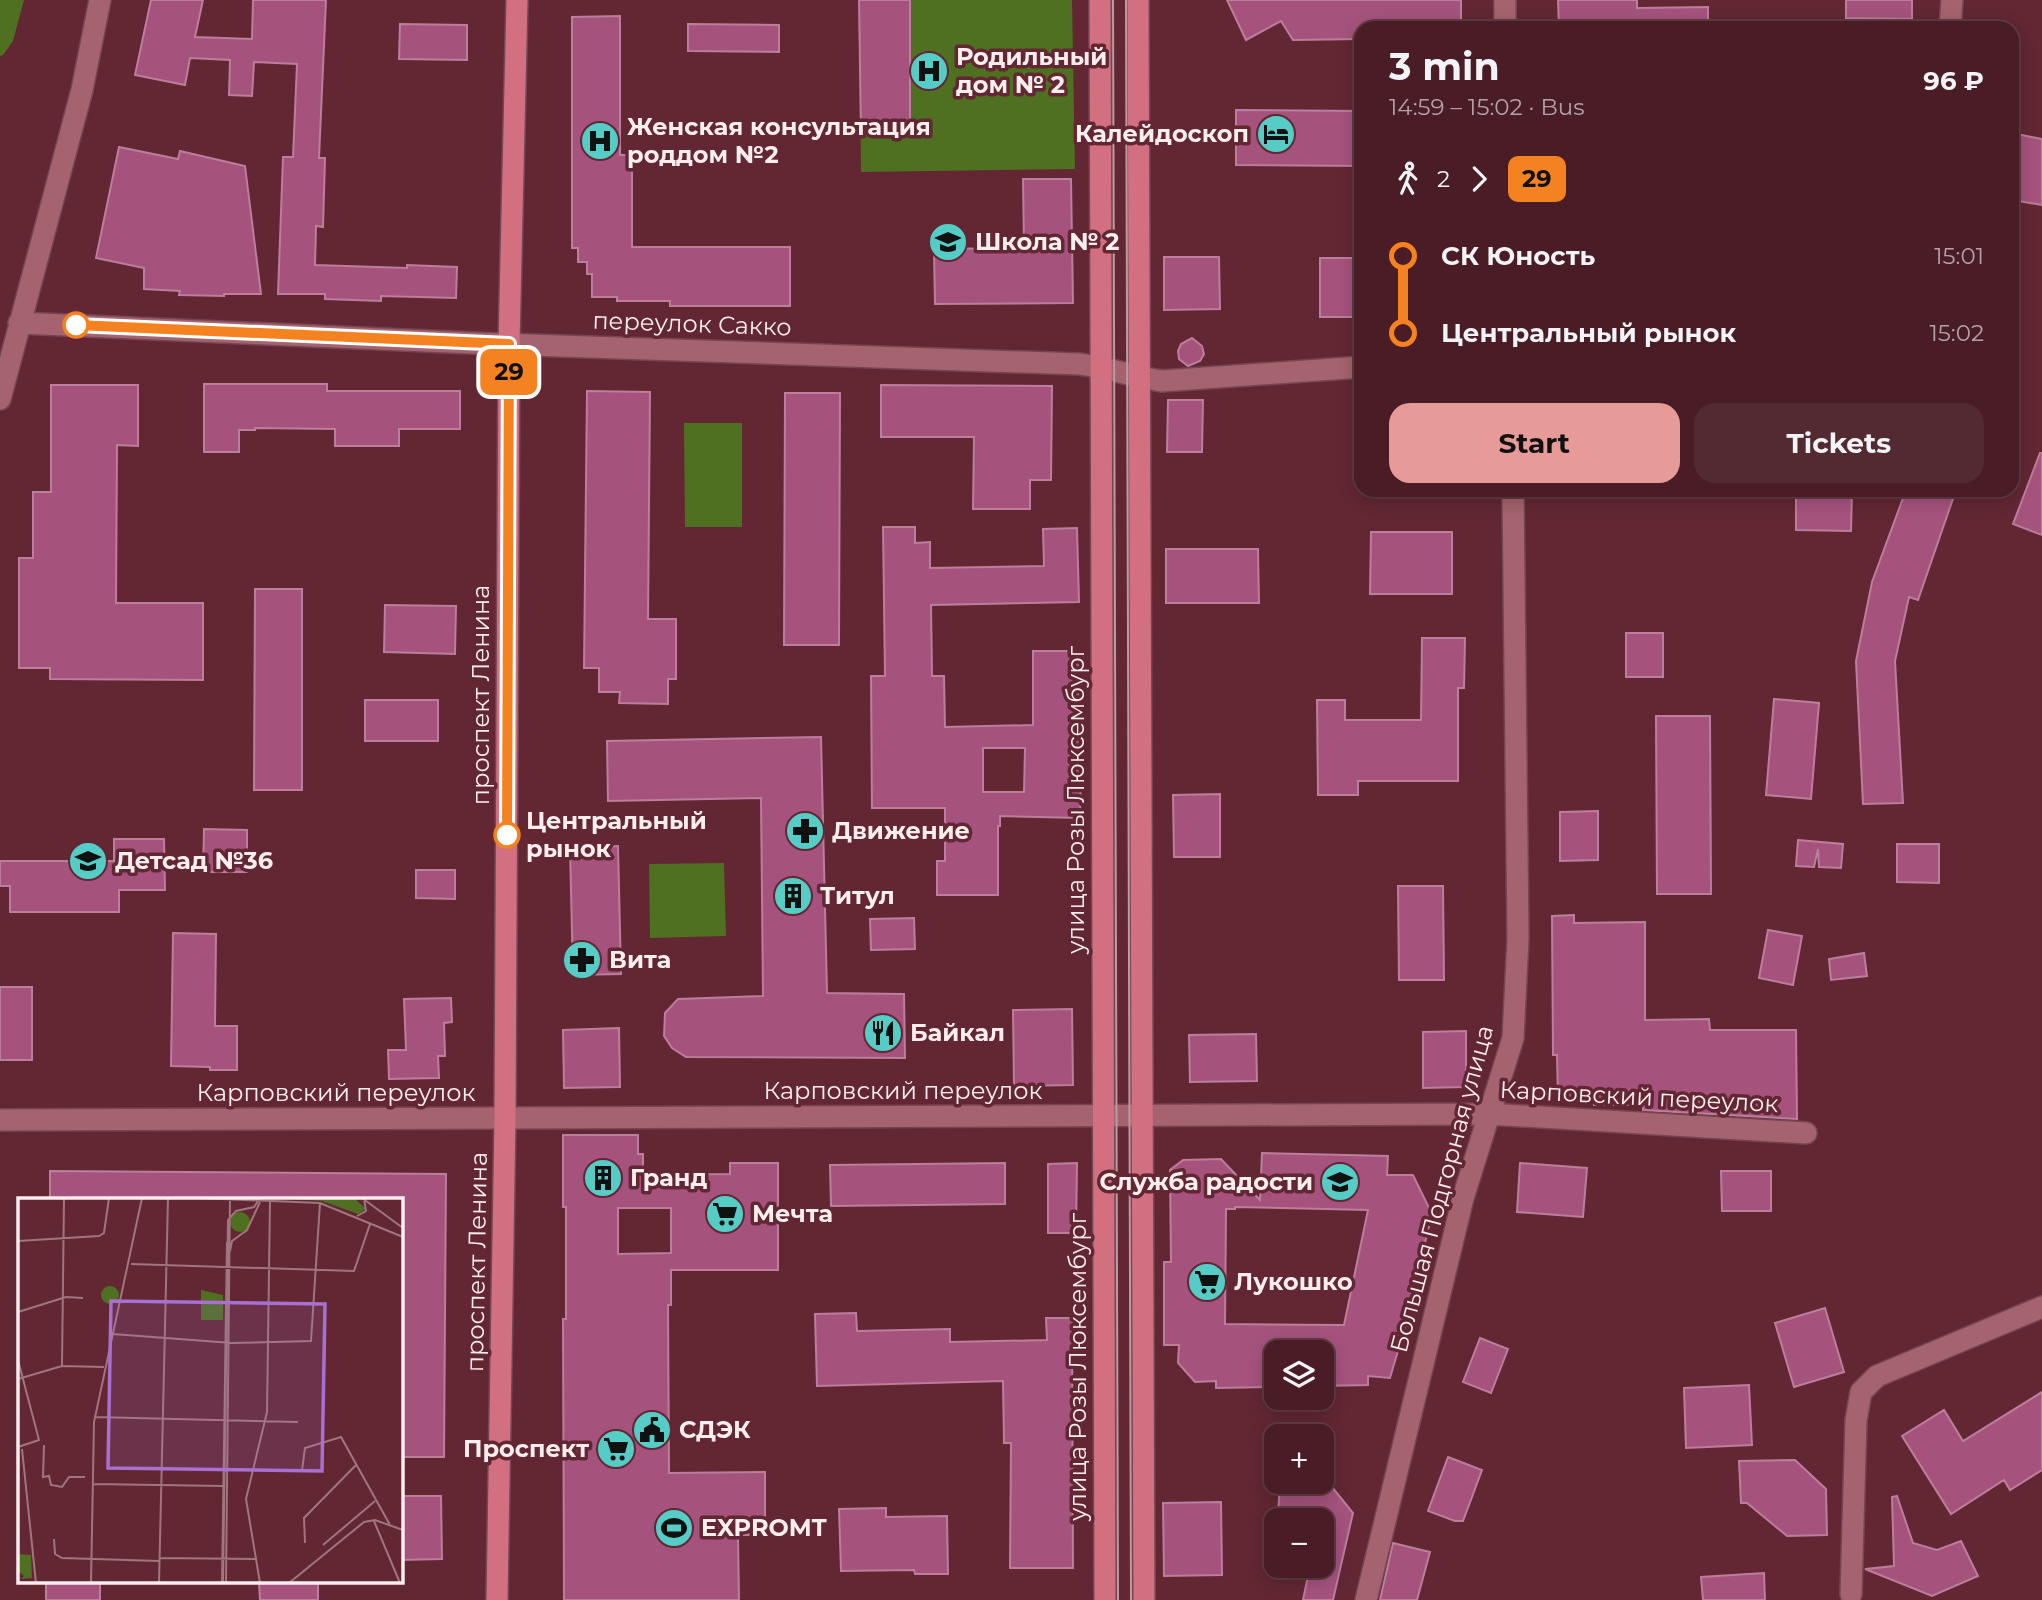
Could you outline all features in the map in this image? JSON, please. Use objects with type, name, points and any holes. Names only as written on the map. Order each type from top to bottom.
[{"type":"main road","name":"проспект Ленина","points":[[497,1600],[505,1119],[509,344],[517,0]]},
{"type":"main road","name":"улица Розы Люксембург","points":[[1100,0],[1105,1600]]},
{"type":"main road","points":[[1138,0],[1144,1600]]},
{"type":"street","points":[[0,399],[82,90],[100,0]]},
{"type":"street","points":[[1505,0],[1505,21]]},
{"type":"street","points":[[1950,21],[1952,0]]},
{"type":"street","name":"переулок Сакко","points":[[19,323],[509,344],[1065,363],[1101,366],[1140,378],[1162,381],[1354,367]]},
{"type":"street","name":"Большая Подгорная улица","points":[[1366,1600],[1463,1198],[1513,1038],[1518,939],[1513,497]]},
{"type":"street","name":"Карповский переулок","points":[[0,1120],[1489,1114],[1806,1133]]},
{"type":"street","points":[[1851,1594],[1856,1420],[1861,1392],[1877,1377],[2042,1307]]},
{"type":"green space","points":[[0,0],[24,0],[13,41],[0,56]]},
{"type":"green space","name":"Родильный дом № 2","points":[[859,0],[1072,0],[1075,169],[861,172]]},
{"type":"green space","points":[[684,423],[742,423],[742,527],[685,527]]},
{"type":"green space","points":[[724,863],[726,936],[650,938],[649,864]]},
{"type":"building","points":[[151,0],[203,0],[195,37],[252,39],[253,0],[326,0],[319,158],[325,158],[323,227],[316,226],[315,265],[457,267],[456,298],[381,296],[381,301],[325,299],[325,294],[278,294],[283,157],[293,157],[297,64],[254,62],[252,96],[229,95],[230,60],[190,58],[185,85],[135,75]]},
{"type":"building","points":[[859,0],[910,0],[910,135],[861,135]]},
{"type":"building","points":[[1227,0],[1461,0],[1461,21],[1354,21],[1354,39],[1293,40],[1281,21],[1246,40]]},
{"type":"building","points":[[1558,0],[1637,0],[1637,8],[1708,7],[1708,21],[1559,21]]},
{"type":"building","points":[[1846,0],[1912,0],[1912,19],[1846,18]]},
{"type":"building","points":[[620,16],[620,155],[632,155],[632,247],[790,247],[790,306],[670,306],[670,301],[617,301],[617,297],[592,297],[592,274],[587,274],[587,262],[578,262],[578,248],[572,248],[572,17]]},
{"type":"building","points":[[400,24],[467,25],[467,60],[399,59]]},
{"type":"building","points":[[688,24],[779,25],[779,52],[688,51]]},
{"type":"building","points":[[1236,110],[1354,111],[1354,166],[1236,165]]},
{"type":"building","points":[[2019,134],[2042,139],[2042,205],[2019,201]]},
{"type":"building","points":[[119,147],[178,159],[180,151],[245,166],[261,294],[179,295],[180,291],[144,289],[144,268],[96,258]]},
{"type":"building","points":[[1023,179],[1071,179],[1073,303],[935,304],[934,249],[1024,248]]},
{"type":"building","points":[[1164,257],[1219,257],[1220,309],[1164,310]]},
{"type":"building","points":[[1320,258],[1354,258],[1354,317],[1320,317]]},
{"type":"building","points":[[1192,338],[1202,346],[1204,354],[1200,361],[1188,366],[1179,359],[1178,351],[1181,344]]},
{"type":"building","points":[[204,384],[327,384],[327,391],[460,391],[460,429],[399,429],[399,446],[335,446],[335,429],[255,428],[239,430],[239,452],[204,452]]},
{"type":"building","points":[[51,385],[138,385],[138,446],[117,445],[116,603],[203,603],[203,680],[50,679],[50,668],[19,668],[19,558],[33,558],[33,492],[51,492]]},
{"type":"building","points":[[881,385],[1052,386],[1051,480],[1030,480],[1030,509],[973,509],[974,437],[881,437]]},
{"type":"building","points":[[587,391],[650,392],[648,619],[676,619],[676,679],[668,679],[668,704],[619,703],[620,692],[599,692],[599,668],[584,668]]},
{"type":"building","points":[[785,393],[840,393],[839,645],[784,645]]},
{"type":"building","points":[[1168,400],[1203,400],[1202,452],[1167,452]]},
{"type":"building","points":[[2042,453],[2042,535],[2013,524]]},
{"type":"building","points":[[1796,497],[1852,497],[1851,531],[1796,530]]},
{"type":"building","points":[[1903,497],[1954,497],[1918,600],[1909,597],[1895,661],[1903,803],[1863,804],[1856,661],[1872,582]]},
{"type":"building","points":[[883,527],[915,527],[915,543],[930,542],[930,568],[1044,566],[1043,529],[1077,528],[1079,602],[931,605],[932,676],[944,676],[945,727],[1033,725],[1033,651],[1079,651],[1079,725],[1082,725],[1080,818],[1000,816],[998,895],[937,895],[937,861],[945,861],[945,808],[872,808],[871,676],[885,676]],"holes":[[[983,748],[1025,748],[1024,792],[983,792]]]},
{"type":"building","points":[[1371,532],[1452,532],[1452,594],[1370,594]]},
{"type":"building","points":[[1166,549],[1258,549],[1259,603],[1166,603]]},
{"type":"building","points":[[255,589],[302,589],[302,790],[254,790]]},
{"type":"building","points":[[385,605],[456,606],[455,654],[384,652]]},
{"type":"building","points":[[1626,633],[1663,633],[1663,677],[1626,677]]},
{"type":"building","points":[[1422,638],[1465,638],[1464,688],[1458,688],[1458,781],[1358,781],[1358,795],[1318,795],[1317,700],[1345,700],[1345,720],[1421,720]]},
{"type":"building","points":[[1774,699],[1819,703],[1811,799],[1766,795]]},
{"type":"building","points":[[365,700],[438,700],[438,741],[365,741]]},
{"type":"building","points":[[1656,716],[1710,716],[1711,894],[1657,894]]},
{"type":"building","name":"Титул","points":[[821,737],[827,993],[904,994],[905,1058],[686,1057],[672,1048],[664,1036],[665,1013],[678,999],[763,996],[761,798],[608,801],[607,741]]},
{"type":"building","points":[[1220,794],[1220,857],[1174,857],[1173,795]]},
{"type":"building","points":[[1598,811],[1598,860],[1560,861],[1560,812]]},
{"type":"building","points":[[204,829],[247,830],[247,872],[203,872]]},
{"type":"building","points":[[114,839],[164,839],[165,890],[119,890],[119,912],[10,912],[10,886],[0,886],[0,861],[114,861]]},
{"type":"building","points":[[1798,840],[1843,844],[1841,868],[1819,867],[1818,849],[1814,867],[1796,866]]},
{"type":"building","points":[[1897,844],[1939,844],[1939,883],[1897,882]]},
{"type":"building","points":[[618,846],[621,974],[573,975],[570,848]]},
{"type":"building","points":[[416,870],[455,870],[455,899],[416,898]]},
{"type":"building","points":[[1398,886],[1443,886],[1444,980],[1399,980]]},
{"type":"building","points":[[1574,915],[1574,923],[1645,922],[1645,1020],[1709,1019],[1710,1030],[1796,1030],[1797,1119],[1643,1110],[1643,1105],[1594,1105],[1594,1097],[1558,1098],[1557,1055],[1553,1055],[1552,916]]},
{"type":"building","points":[[914,918],[915,949],[871,950],[870,919]]},
{"type":"building","points":[[1768,930],[1802,936],[1793,985],[1759,978]]},
{"type":"building","points":[[173,933],[216,934],[215,1026],[237,1026],[237,1070],[171,1066]]},
{"type":"building","points":[[1864,953],[1867,976],[1831,980],[1829,959]]},
{"type":"building","points":[[0,987],[32,987],[32,1060],[0,1060]]},
{"type":"building","points":[[451,998],[452,1022],[444,1023],[445,1056],[438,1056],[439,1078],[389,1079],[388,1050],[406,1050],[404,999]]},
{"type":"building","points":[[1072,1009],[1073,1085],[1014,1086],[1013,1010]]},
{"type":"building","points":[[619,1028],[620,1087],[564,1088],[563,1030]]},
{"type":"building","points":[[1466,1031],[1466,1087],[1423,1088],[1423,1032]]},
{"type":"building","points":[[1256,1034],[1257,1081],[1190,1082],[1189,1035]]},
{"type":"building","points":[[563,1135],[638,1135],[638,1154],[643,1154],[643,1175],[730,1174],[730,1163],[778,1163],[778,1270],[671,1270],[671,1305],[668,1305],[669,1473],[765,1472],[765,1535],[738,1535],[739,1600],[564,1600],[563,1319],[566,1319],[566,1207],[563,1207]],"holes":[[[618,1208],[671,1208],[671,1253],[618,1254]]]},
{"type":"building","points":[[1262,1153],[1388,1156],[1387,1175],[1413,1175],[1432,1214],[1390,1378],[1368,1376],[1368,1385],[1334,1386],[1334,1340],[1264,1340],[1264,1387],[1216,1388],[1216,1381],[1195,1382],[1178,1363],[1179,1345],[1164,1345],[1164,1262],[1171,1262],[1170,1170],[1183,1160],[1221,1159],[1260,1200]],"holes":[[[1226,1209],[1368,1210],[1344,1325],[1225,1324]]]},
{"type":"building","points":[[1005,1163],[1005,1204],[831,1206],[830,1165]]},
{"type":"building","points":[[1077,1163],[1076,1233],[1048,1233],[1048,1164]]},
{"type":"building","points":[[1520,1163],[1587,1168],[1583,1217],[1517,1212]]},
{"type":"building","points":[[50,1171],[446,1174],[444,1457],[402,1457],[402,1198],[50,1198]]},
{"type":"building","points":[[1721,1171],[1771,1171],[1771,1211],[1722,1211]]},
{"type":"building","points":[[1825,1308],[1844,1372],[1794,1387],[1775,1323]]},
{"type":"building","points":[[856,1313],[857,1331],[950,1329],[950,1342],[1047,1340],[1046,1318],[1072,1318],[1073,1568],[1010,1568],[1011,1443],[1004,1443],[1003,1381],[817,1386],[815,1314]]},
{"type":"building","points":[[1480,1338],[1508,1349],[1491,1393],[1463,1382]]},
{"type":"building","points":[[1749,1385],[1752,1445],[1686,1448],[1684,1388]]},
{"type":"building","points":[[2042,1392],[2042,1470],[2010,1490],[2004,1480],[1951,1514],[1902,1436],[1944,1410],[1963,1441]]},
{"type":"building","points":[[1448,1457],[1482,1470],[1463,1521],[1455,1521],[1428,1511]]},
{"type":"building","points":[[1795,1460],[1826,1489],[1827,1535],[1787,1536],[1747,1503],[1741,1503],[1739,1461]]},
{"type":"building","points":[[1334,1489],[1353,1513],[1333,1600],[1303,1600],[1308,1578],[1334,1578],[1334,1508],[1278,1508],[1279,1494],[1334,1494]]},
{"type":"building","points":[[402,1496],[441,1496],[442,1559],[402,1560]]},
{"type":"building","points":[[1897,1496],[1913,1543],[1937,1550],[1961,1541],[1978,1576],[1932,1596],[1865,1569],[1894,1566],[1892,1497]]},
{"type":"building","points":[[1221,1502],[1222,1575],[1164,1576],[1163,1503]]},
{"type":"building","points":[[886,1508],[886,1517],[947,1516],[948,1574],[915,1574],[914,1570],[841,1571],[839,1509]]},
{"type":"building","points":[[1393,1543],[1430,1552],[1417,1600],[1380,1600]]},
{"type":"building","points":[[1764,1573],[1765,1600],[1703,1600],[1701,1577]]},
{"type":"building","points":[[46,1582],[100,1582],[100,1600],[46,1600]]},
{"type":"building","points":[[259,1582],[318,1582],[318,1600],[260,1600]]},
{"type":"tram line","points":[[1113,0],[1118,1600]]},
{"type":"tram line","points":[[1126,0],[1131,1600]]},
{"type":"bus line","name":"29","points":[[76,325],[509,344],[507,835]]},
{"type":"place","name":"Родильный дом № 2","points":[[929,71]]},
{"type":"place","name":"Калейдоскоп","points":[[1276,134]]},
{"type":"place","name":"Женская консультация роддом №2","points":[[600,141]]},
{"type":"place","name":"Школа № 2","points":[[948,242]]},
{"type":"place","name":"Движение","points":[[805,831]]},
{"type":"place","name":"Центральный рынок","points":[[507,835]]},
{"type":"place","name":"Детсад №36","points":[[88,861]]},
{"type":"place","name":"Титул","points":[[793,896]]},
{"type":"place","name":"Вита","points":[[582,960]]},
{"type":"place","name":"Байкал","points":[[883,1033]]},
{"type":"place","name":"Гранд","points":[[603,1178]]},
{"type":"place","name":"Служба радости","points":[[1340,1182]]},
{"type":"place","name":"Мечта","points":[[725,1214]]},
{"type":"place","name":"Лукошко","points":[[1207,1282]]},
{"type":"place","name":"СДЭК","points":[[652,1430]]},
{"type":"place","name":"Проспект","points":[[616,1449]]},
{"type":"place","name":"EXPROMT","points":[[674,1528]]}]
